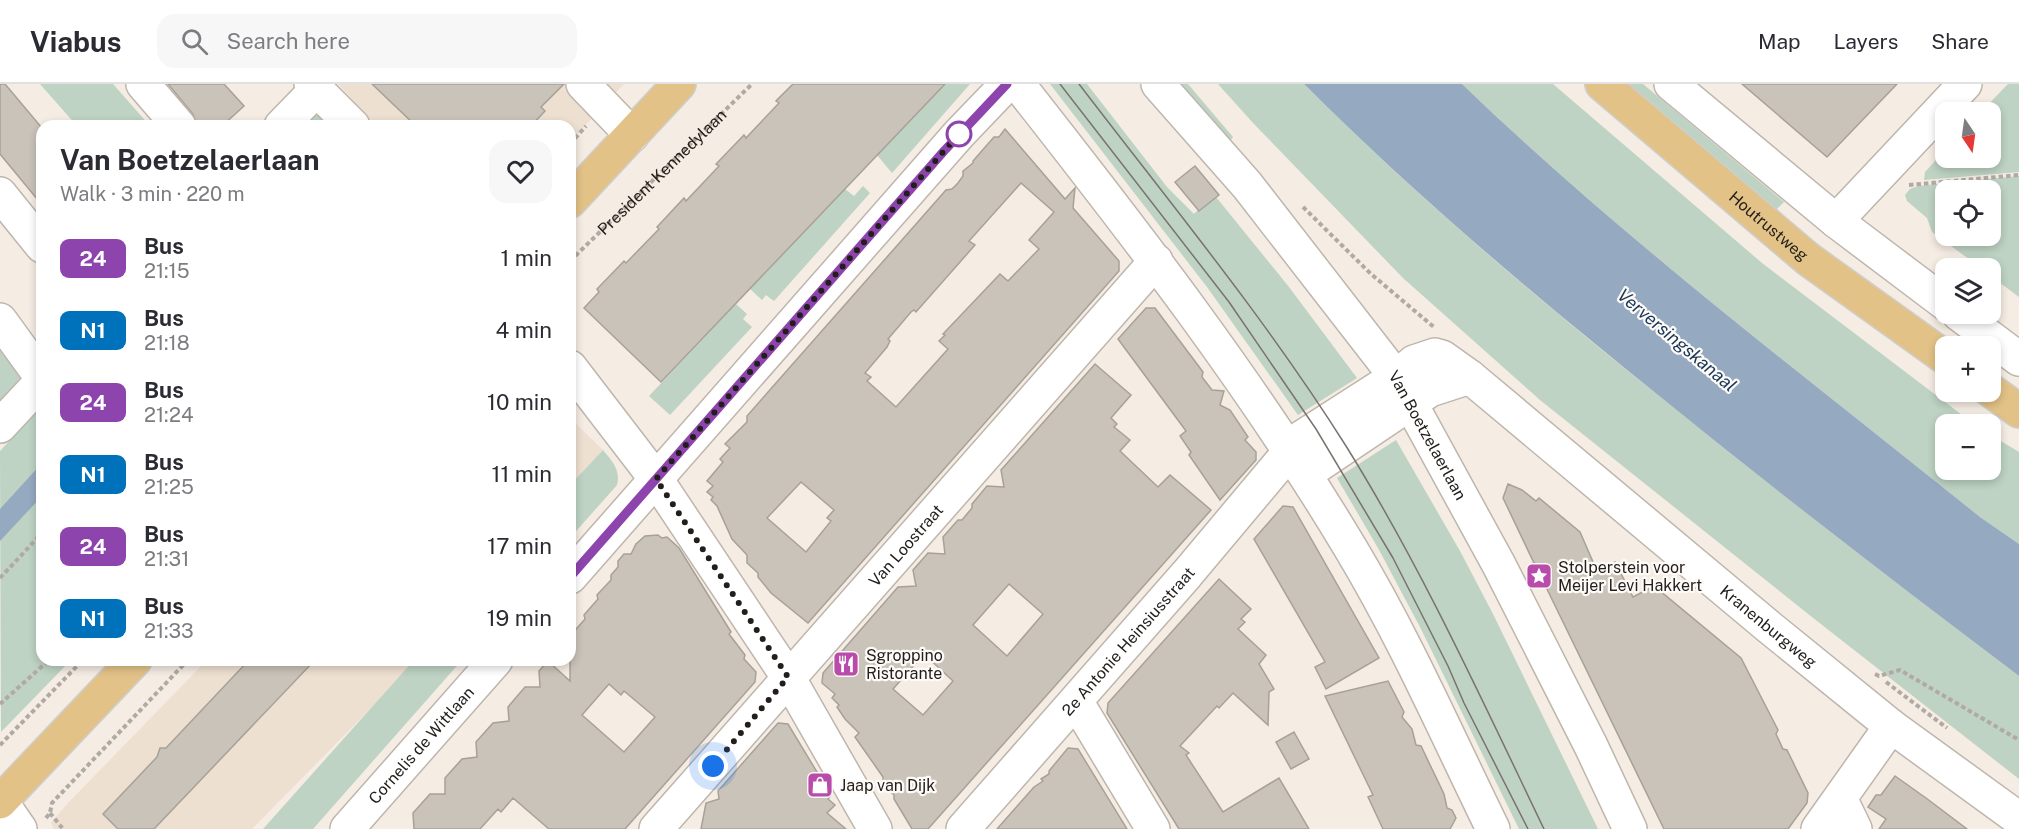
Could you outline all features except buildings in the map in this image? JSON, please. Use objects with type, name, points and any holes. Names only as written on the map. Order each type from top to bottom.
[{"type":"main road","points":[[576,195],[679,84]]},
{"type":"main road","name":"Houtrustweg","points":[[1602,84],[1808,259],[1935,350]]},
{"type":"main road","points":[[2001,398],[2019,411]]},
{"type":"main road","points":[[0,801],[129,666]]},
{"type":"street","points":[[143,84],[174,120]]},
{"type":"street","points":[[583,84],[632,135]]},
{"type":"street","points":[[576,570],[959,134],[1007,84]]},
{"type":"street","points":[[1018,84],[1156,261],[1297,462],[1352,551],[1395,629],[1493,829]]},
{"type":"street","name":"Van Boetzelaerlaan","points":[[1158,84],[1247,185],[1404,390],[1499,565],[1591,746],[1630,829]]},
{"type":"street","points":[[1671,84],[1836,221],[1935,296]]},
{"type":"street","points":[[1836,221],[1965,84]]},
{"type":"street","points":[[286,120],[314,87],[347,120]]},
{"type":"street","points":[[0,194],[36,239]]},
{"type":"street","name":"Van Loostraat","points":[[656,829],[1156,261]]},
{"type":"street","points":[[0,320],[36,371]]},
{"type":"street","points":[[1972,324],[2019,359]]},
{"type":"street","points":[[576,375],[656,479],[788,677],[876,829]]},
{"type":"street","name":"Kranenburgweg","points":[[1297,462],[1404,390],[1437,387],[1470,377],[1891,726],[2019,819]]},
{"type":"street","points":[[0,426],[36,386]]},
{"type":"street","name":"2e Antonie Heinsiusstraat","points":[[963,829],[1262,486],[1297,462]]},
{"type":"street","name":"Cornelis de Wittlaan","points":[[347,829],[491,666]]},
{"type":"street","points":[[1076,701],[1153,829]]},
{"type":"street","points":[[1818,829],[1841,800],[1891,726]]},
{"type":"street","points":[[1841,800],[1855,829]]},
{"type":"street","points":[[0,801],[32,825]]},
{"type":"path","name":"President Kennedylaan","points":[[576,255],[752,84]]},
{"type":"path","points":[[1864,189],[2019,175]]},
{"type":"path","points":[[1295,198],[1319,225],[1371,274],[1437,330]]},
{"type":"path","points":[[0,578],[36,539]]},
{"type":"path","points":[[0,704],[42,666]]},
{"type":"path","points":[[0,745],[77,666]]},
{"type":"path","points":[[32,825],[50,813],[52,803],[182,666]]},
{"type":"path","points":[[1869,669],[1879,676],[1900,670],[2019,740]]},
{"type":"path","points":[[50,813],[63,829]]},
{"type":"shaded area","points":[[338,84],[624,84],[576,136],[576,120],[371,120]]},
{"type":"shaded area","points":[[576,424],[603,450],[576,479]]},
{"type":"shaded area","points":[[201,666],[409,666],[372,707],[252,829],[54,829],[51,823]]},
{"type":"green space","points":[[40,84],[113,84],[145,120],[72,120]]},
{"type":"green space","points":[[945,84],[970,84],[892,173],[877,155]]},
{"type":"green space","points":[[1050,84],[1087,84],[1167,187],[1194,214],[1216,197],[1289,287],[1357,378],[1298,415],[1207,287]]},
{"type":"green space","points":[[1179,84],[1188,84],[1233,137],[1229,142]]},
{"type":"green space","points":[[1218,84],[1304,84],[1432,205],[1566,321],[1792,502],[2019,676],[2019,779],[1540,400],[1403,278]]},
{"type":"green space","points":[[1462,84],[1553,84],[1762,263],[1935,394],[1935,402],[1945,402],[1961,414],[1935,414],[1935,480],[2001,480],[2001,441],[2019,452],[2019,544],[1980,517],[1716,306],[1524,142]]},
{"type":"green space","points":[[1621,84],[1643,84],[1784,202],[1772,214]]},
{"type":"green space","points":[[2008,84],[2019,84],[2019,172],[1924,180],[1925,172],[1935,161],[1935,168],[2001,168],[2001,102],[1991,102]]},
{"type":"green space","points":[[316,90],[344,120],[296,120]]},
{"type":"green space","points":[[2019,176],[2019,297],[2001,284],[2001,258],[1967,258],[1951,246],[2001,246],[2001,180],[1979,180]]},
{"type":"green space","points":[[1935,184],[1935,234],[1927,218],[1907,201],[1905,195],[1910,189]]},
{"type":"green space","points":[[863,186],[870,193],[774,301],[766,295],[762,300],[750,289],[845,189],[854,196]]},
{"type":"green space","points":[[736,304],[747,314],[743,319],[752,327],[670,415],[649,396]]},
{"type":"green space","points":[[0,336],[26,373],[0,401]]},
{"type":"green space","points":[[36,412],[36,666],[65,666],[1,732],[0,451]]},
{"type":"green space","points":[[1396,440],[1460,551],[1493,614],[1598,829],[1519,829],[1420,627],[1337,478]]},
{"type":"green space","points":[[603,450],[618,475],[617,485],[576,531],[576,479]]},
{"type":"green space","points":[[409,666],[457,666],[313,829],[263,829]]},
{"type":"water","name":"Verversingskanaal","points":[[1304,84],[1462,84],[1587,198],[1716,306],[1980,517],[2019,544],[2019,676],[1792,502],[1567,321],[1389,166]]},
{"type":"water","points":[[36,470],[36,502],[0,541],[0,509]]},
{"type":"tram line","points":[[1060,84],[1229,302],[1316,429],[1393,558],[1528,829]]},
{"type":"tram line","points":[[1079,84],[1250,307],[1346,446],[1426,587],[1544,829]]},
{"type":"bus line","name":"24","points":[[576,570],[944,151],[1007,84]]},
{"type":"place","name":"Stolperstein voor Meijer Levi Hakkert","points":[[1539,576]]},
{"type":"place","name":"Sgroppino Ristorante","points":[[846,664]]},
{"type":"place","name":"Jaap van Dijk","points":[[820,785]]},
{"type":"route","points":[[713,766],[788,677],[656,479],[959,134]]}]
